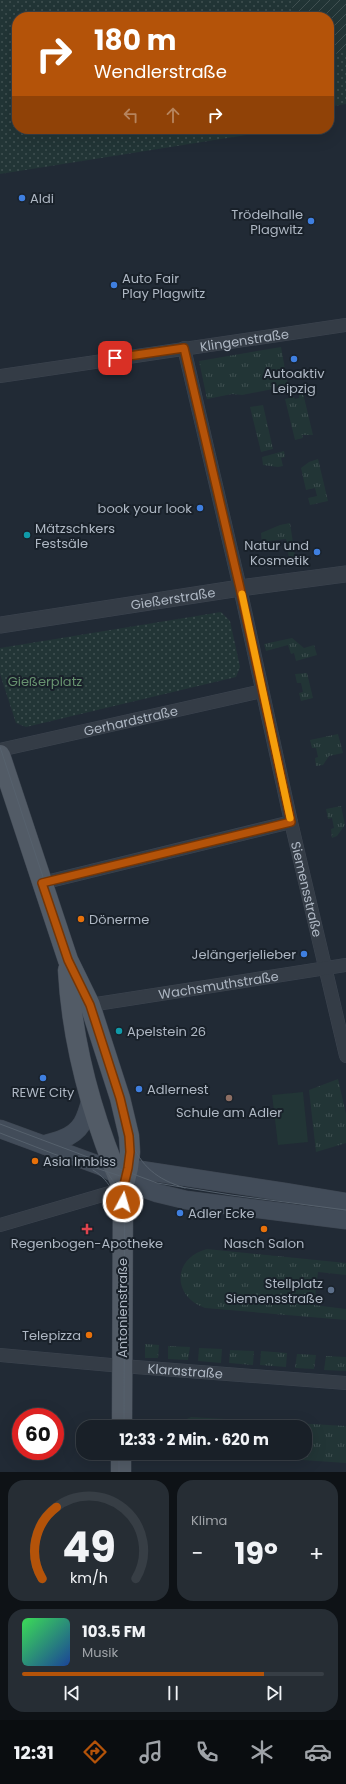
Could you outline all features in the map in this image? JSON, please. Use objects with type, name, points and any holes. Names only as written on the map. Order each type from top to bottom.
[{"type":"main road","name":"Antonienstraße","points":[[0,755],[68,960],[90,1005],[122,1105],[129,1136],[121,1176],[122,1420]]},
{"type":"main road","name":"Antonienstraße","points":[[68,960],[74,1031],[84,1078],[100,1132],[121,1176]]},
{"type":"main road","points":[[44,1145],[68,1137],[77,1130],[86,1119],[91,1100]]},
{"type":"main road","points":[[0,1129],[44,1145],[157,1192],[186,1200],[346,1220]]},
{"type":"main road","points":[[121,1176],[189,1177],[346,1202]]},
{"type":"main road","points":[[121,1472],[122,1460]]},
{"type":"street","name":"Klingenstraße","points":[[0,376],[346,325]]},
{"type":"street","name":"Siemensstraße","points":[[184,348],[240,588],[291,822],[346,1056]]},
{"type":"street","name":"Gießerstraße","points":[[0,625],[240,588],[346,574]]},
{"type":"street","name":"Gerhardstraße","points":[[0,750],[262,691]]},
{"type":"street","points":[[42,883],[291,822]]},
{"type":"street","name":"Wachsmuthstraße","points":[[90,1005],[346,965]]},
{"type":"street","points":[[0,1225],[121,1176]]},
{"type":"street","name":"Klarastraße","points":[[0,1355],[346,1383]]},
{"type":"green space","points":[[0,0],[346,0],[346,104],[334,106],[334,12],[12,12],[12,134],[252,134],[0,174]]},
{"type":"green space","points":[[346,0],[346,52],[334,54],[334,12],[293,12],[291,1]]},
{"type":"green space","points":[[281,347],[288,386],[242,395],[232,394],[207,399],[199,361]]},
{"type":"green space","points":[[303,393],[313,435],[302,435],[303,438],[295,440],[285,399],[294,397],[295,399],[299,398],[299,394]]},
{"type":"green space","points":[[263,405],[273,449],[261,452],[250,407]]},
{"type":"green space","points":[[284,451],[285,457],[281,458],[283,466],[278,467],[263,465],[262,457]]},
{"type":"green space","points":[[318,459],[328,501],[310,505],[308,498],[317,496],[315,488],[306,490],[301,468],[309,462]]},
{"type":"green space","points":[[290,523],[296,563],[290,564],[286,539],[269,541],[266,546],[262,544],[261,533],[280,525]]},
{"type":"green space","name":"Gießerplatz","points":[[221,612],[230,621],[240,667],[236,677],[26,727],[16,723],[0,674],[0,648]]},
{"type":"green space","points":[[292,638],[304,648],[314,645],[317,655],[296,661],[294,653],[291,654],[288,645],[266,651],[264,644]]},
{"type":"green space","points":[[307,673],[313,698],[301,701],[299,693],[303,692],[301,683],[297,683],[295,674]]},
{"type":"green space","points":[[338,734],[343,753],[329,756],[323,765],[316,766],[315,758],[318,757],[316,748],[312,748],[310,740]]},
{"type":"green space","points":[[341,806],[345,825],[337,836],[332,838],[331,829],[334,828],[332,818],[328,819],[326,809]]},
{"type":"green space","points":[[338,1079],[346,1114],[346,1143],[316,1152],[309,1090]]},
{"type":"green space","points":[[303,1092],[308,1142],[278,1145],[272,1095]]},
{"type":"green space","points":[[207,1249],[346,1263],[346,1275],[318,1272],[314,1305],[346,1309],[346,1320],[205,1308],[194,1303],[186,1295],[182,1287],[180,1278],[182,1269],[187,1260]]},
{"type":"green space","points":[[145,1344],[159,1345],[158,1358],[145,1358]]},
{"type":"green space","points":[[168,1346],[190,1347],[188,1360],[168,1359]]},
{"type":"green space","points":[[199,1348],[222,1349],[221,1363],[198,1361]]},
{"type":"green space","points":[[230,1350],[254,1351],[253,1365],[229,1363]]},
{"type":"green space","points":[[261,1351],[287,1353],[286,1367],[260,1365]]},
{"type":"green space","points":[[297,1354],[316,1355],[314,1369],[295,1368]]},
{"type":"green space","points":[[326,1356],[346,1357],[346,1371],[324,1370]]},
{"type":"green space","points":[[191,1417],[243,1420],[184,1420]]},
{"type":"green space","points":[[312,1424],[346,1426],[346,1463],[302,1460],[312,1460]]},
{"type":"tram line","points":[[0,747],[130,1140],[140,1158],[151,1171],[158,1176],[185,1188]]},
{"type":"tram line","points":[[0,1124],[157,1183],[231,1195],[346,1210]]},
{"type":"tram line","points":[[124,1420],[125,1132]]},
{"type":"tram line","points":[[0,1133],[54,1154],[129,1179]]},
{"type":"tram line","points":[[93,1170],[105,1180],[113,1192],[118,1206],[120,1221]]},
{"type":"tram line","points":[[107,1172],[119,1190],[123,1202]]},
{"type":"tram line","points":[[119,1460],[119,1472]]},
{"type":"slow traffic","points":[[242,594],[290,818]]},
{"type":"place","name":"Aldi","points":[[22,198]]},
{"type":"place","name":"Trödelhalle Plagwitz","points":[[311,221]]},
{"type":"place","name":"Auto Fair Play Plagwitz","points":[[114,285]]},
{"type":"place","name":"Autoaktiv Leipzig","points":[[294,359]]},
{"type":"place","name":"book your look","points":[[200,508]]},
{"type":"place","name":"Mätzschkers Festsäle","points":[[27,535]]},
{"type":"place","name":"Natur und Kosmetik","points":[[317,552]]},
{"type":"place","name":"Dönerme","points":[[81,919]]},
{"type":"place","name":"Jelängerjelieber","points":[[304,954]]},
{"type":"place","name":"Apelstein 26","points":[[119,1031]]},
{"type":"place","name":"REWE City","points":[[43,1078]]},
{"type":"place","name":"Adlernest","points":[[139,1089]]},
{"type":"place","name":"Schule am Adler","points":[[229,1098]]},
{"type":"place","name":"Asia Imbiss","points":[[35,1161]]},
{"type":"place","name":"Adler Ecke","points":[[180,1213]]},
{"type":"place","name":"Regenbogen-Apotheke","points":[[87,1229]]},
{"type":"place","name":"Nasch Salon","points":[[264,1229]]},
{"type":"place","name":"Stellplatz Siemensstraße","points":[[331,1290]]},
{"type":"place","name":"Telepizza","points":[[89,1335]]},
{"type":"route","points":[[115,358],[184,348],[240,588],[291,822],[42,883],[68,960],[90,1005],[120,1098],[129,1136],[130,1152],[123,1189],[123,1202]]}]
